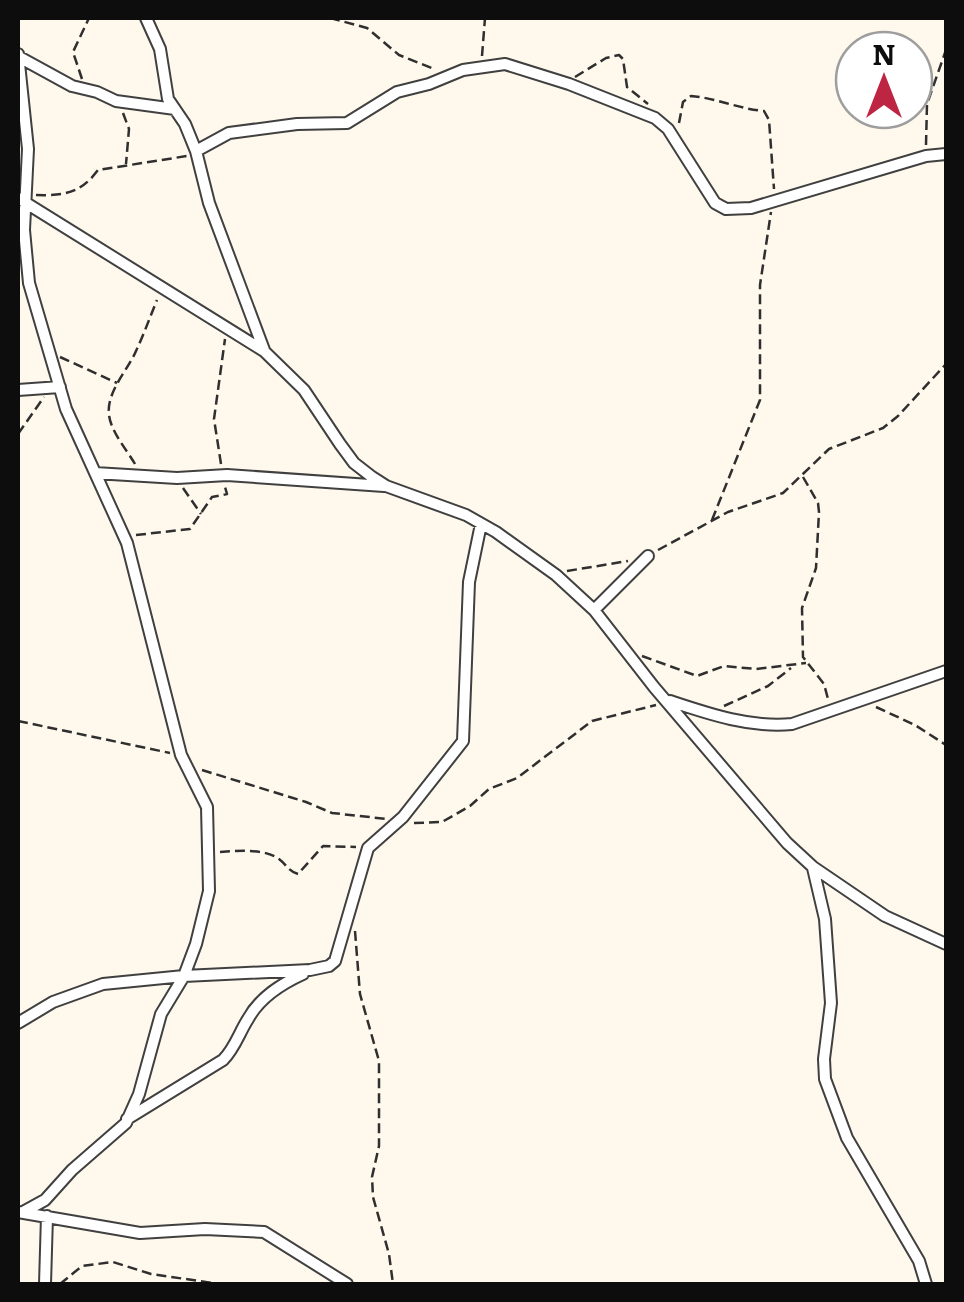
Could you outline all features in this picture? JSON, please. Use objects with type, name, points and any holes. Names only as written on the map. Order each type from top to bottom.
[{"type":"street","points":[[146,18],[160,49],[168,99],[196,150],[209,204],[264,351]]},
{"type":"street","points":[[18,55],[72,86],[120,102],[176,109]]},
{"type":"street","points":[[18,55],[28,148],[22,199],[28,276],[52,354],[55,387],[124,536],[183,760],[206,807],[208,852],[206,910],[184,976],[161,1014],[139,1094],[126,1119],[104,1145],[72,1170],[45,1200],[22,1211]]},
{"type":"street","points":[[196,150],[228,133],[277,130],[297,124],[347,123],[357,120],[386,97],[458,72],[512,66],[566,83],[664,125],[719,207],[751,208],[926,156],[946,154]]},
{"type":"street","points":[[22,199],[264,351],[304,390],[354,463],[386,486],[481,524],[556,575],[594,610],[776,830],[813,867],[885,916],[946,944]]},
{"type":"street","points":[[18,390],[55,387]]},
{"type":"street","points":[[96,473],[386,486]]},
{"type":"street","points":[[18,1023],[53,1002],[95,986],[184,976],[310,970],[336,961],[368,848],[399,820],[463,741],[469,582],[481,524]]},
{"type":"street","points":[[594,610],[648,556]]},
{"type":"street","points":[[666,700],[732,720],[782,725],[805,722],[946,672]]},
{"type":"street","points":[[813,867],[825,919],[830,984],[825,1079],[846,1138],[919,1261],[926,1284]]},
{"type":"street","points":[[126,1119],[223,1060],[262,1000],[280,985],[310,970]]},
{"type":"street","points":[[22,1211],[140,1232],[264,1232],[347,1284]]},
{"type":"street","points":[[45,1284],[47,1216]]},
{"type":"path","points":[[87,89],[73,52],[89,18]]},
{"type":"path","points":[[330,18],[367,28],[414,62],[458,72]]},
{"type":"path","points":[[485,18],[481,53],[486,66]]},
{"type":"path","points":[[926,156],[928,104],[946,50]]},
{"type":"path","points":[[566,83],[619,54],[627,87],[642,96],[664,125],[678,123],[683,102],[691,96],[739,109],[764,111],[769,120],[774,200],[760,285],[760,400],[712,520]]},
{"type":"path","points":[[120,102],[129,130],[126,164]]},
{"type":"path","points":[[22,199],[70,194],[90,182],[98,170],[181,157],[196,150]]},
{"type":"path","points":[[141,476],[109,416],[124,368],[135,354],[162,289]]},
{"type":"path","points":[[124,536],[190,529],[212,497],[226,494],[214,419],[226,328]]},
{"type":"path","points":[[52,354],[118,383]]},
{"type":"path","points":[[556,575],[648,556],[712,520],[772,499],[829,449],[882,428],[898,416],[946,364]]},
{"type":"path","points":[[18,434],[55,387]]},
{"type":"path","points":[[802,476],[819,512],[816,568],[802,608],[802,657],[824,684],[831,712]]},
{"type":"path","points":[[177,478],[202,515]]},
{"type":"path","points":[[626,652],[668,663],[696,676],[724,666],[756,669],[806,663]]},
{"type":"path","points":[[704,712],[741,701],[794,666]]},
{"type":"path","points":[[18,721],[183,760],[332,813],[420,824],[442,822],[470,806],[489,788],[517,778],[592,721],[652,708],[666,700]]},
{"type":"path","points":[[861,700],[915,725],[946,745]]},
{"type":"path","points":[[208,852],[268,854],[298,874],[322,846],[368,848]]},
{"type":"path","points":[[356,921],[360,994],[378,1060],[380,1146],[372,1177],[373,1196],[393,1284]]},
{"type":"path","points":[[60,1284],[82,1266],[113,1262],[151,1274],[220,1284]]}]
